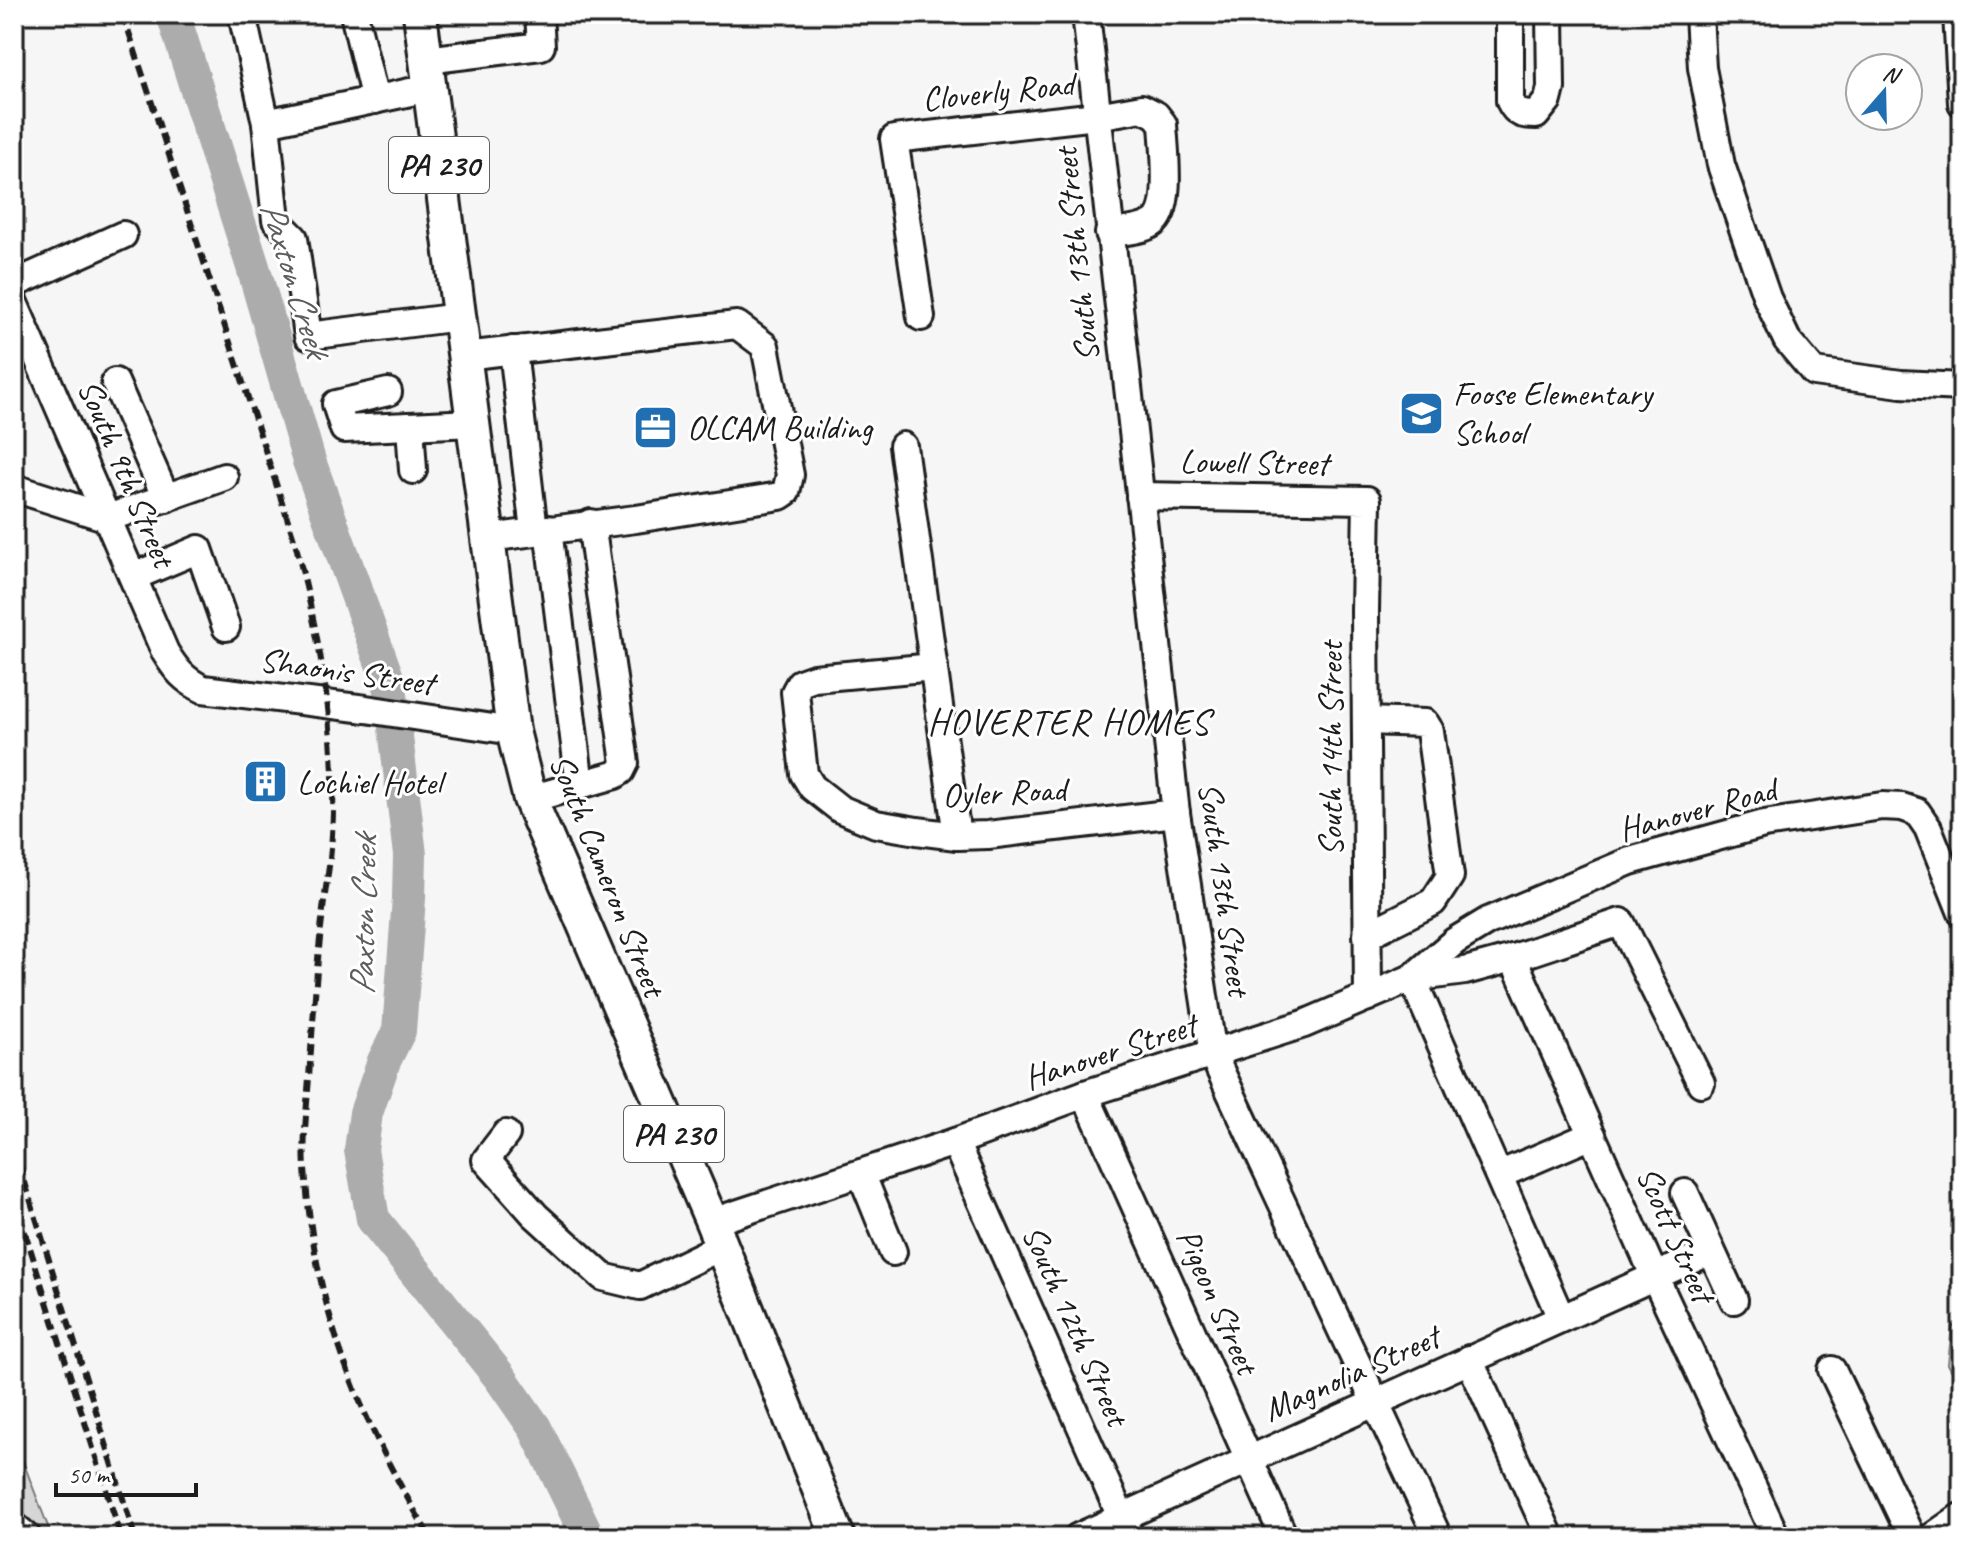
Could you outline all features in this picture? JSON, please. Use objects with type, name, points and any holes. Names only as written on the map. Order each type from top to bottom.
[{"type":"main road","name":"South Cameron Street","points":[[420,14],[513,731],[530,799],[717,1234],[838,1537]]},
{"type":"street","points":[[242,14],[266,123],[276,220],[294,238],[308,336],[459,317]]},
{"type":"street","points":[[354,14],[375,100]]},
{"type":"street","points":[[266,123],[375,100],[427,74],[541,46],[539,14]]},
{"type":"street","name":"South 13th Street","points":[[1086,14],[1176,813],[1213,1055],[1438,1537]]},
{"type":"street","points":[[1510,14],[1510,101],[1514,110],[1524,115],[1536,115],[1548,100],[1551,88],[1550,14]]},
{"type":"street","points":[[1699,14],[1702,68],[1721,165],[1767,298],[1787,340],[1814,372],[1901,384],[1962,387]]},
{"type":"street","points":[[1957,14],[1962,103]]},
{"type":"street","points":[[1097,116],[1142,108],[1156,115],[1163,124],[1164,210],[1155,222],[1109,233]]},
{"type":"street","name":"Cloverly Road","points":[[921,317],[894,139],[1097,116]]},
{"type":"street","points":[[14,284],[123,235]]},
{"type":"street","name":"South 9th Street","points":[[14,303],[165,652],[176,671]]},
{"type":"street","points":[[464,356],[737,325],[765,346],[790,475],[786,492],[773,497],[488,538]]},
{"type":"street","points":[[513,350],[580,785]]},
{"type":"street","points":[[115,382],[166,498]]},
{"type":"street","points":[[388,392],[336,404],[344,429],[473,423]]},
{"type":"street","points":[[410,426],[413,470]]},
{"type":"street","points":[[903,446],[957,836]]},
{"type":"street","points":[[14,488],[108,518],[224,477]]},
{"type":"street","name":"Lowell Street","points":[[1140,496],[1367,500]]},
{"type":"street","name":"South 14th Street","points":[[1367,500],[1368,997]]},
{"type":"street","points":[[530,799],[615,775],[625,763],[591,523]]},
{"type":"street","points":[[133,577],[199,549],[226,627]]},
{"type":"street","name":"Oyler Road","points":[[934,667],[814,678],[800,683],[795,692],[804,774],[812,787],[840,809],[876,824],[957,836],[1176,813]]},
{"type":"street","name":"Shaonis Street","points":[[176,671],[189,683],[203,689],[513,731]]},
{"type":"street","points":[[1366,721],[1425,723],[1430,731],[1450,876],[1433,902],[1367,935]]},
{"type":"street","name":"Hanover Road","points":[[1412,978],[1455,941],[1488,921],[1630,861],[1764,824],[1882,806],[1917,812],[1928,828],[1962,913]]},
{"type":"street","name":"Hanover Street","points":[[506,1134],[486,1160],[535,1215],[603,1277],[640,1286],[717,1234],[861,1173],[1085,1094],[1304,1024],[1412,978],[1465,971],[1621,922],[1701,1083]]},
{"type":"street","name":"Scott Street","points":[[1513,958],[1654,1275],[1776,1537]]},
{"type":"street","points":[[1412,978],[1561,1318]]},
{"type":"street","name":"Pigeon Street","points":[[1085,1094],[1284,1537]]},
{"type":"street","points":[[1499,1175],[1592,1135]]},
{"type":"street","name":"South 12th Street","points":[[955,1142],[1126,1527]]},
{"type":"street","points":[[861,1173],[893,1252]]},
{"type":"street","points":[[1685,1193],[1734,1300]]},
{"type":"street","name":"Magnolia Street","points":[[1078,1537],[1126,1527],[1250,1459],[1711,1251]]},
{"type":"street","points":[[1469,1359],[1550,1537]]},
{"type":"street","points":[[1832,1370],[1912,1537]]},
{"type":"street","points":[[1932,1537],[1962,1516]]},
{"type":"street","points":[[14,1526],[27,1537]]},
{"type":"shaded area","points":[[1962,1325],[1962,1389],[1948,1364],[1952,1326]]},
{"type":"shaded area","points":[[14,1438],[52,1537],[14,1537]]},
{"type":"waterway","name":"Paxton Creek","points":[[173,14],[253,267],[309,461],[390,686],[410,855],[409,898],[399,1031],[384,1061],[366,1113],[361,1150],[373,1219],[499,1376],[535,1428],[588,1537]]},
{"type":"railway","points":[[123,14],[295,542],[313,618],[330,732],[333,809],[304,1145],[310,1220],[330,1315],[361,1405],[430,1537]]},
{"type":"railway","points":[[14,1147],[135,1537]]},
{"type":"railway","points":[[14,1197],[121,1537]]},
{"type":"place","name":"Foose Elementary School","points":[[1422,413]]},
{"type":"place","name":"OLCAM Building","points":[[656,427]]},
{"type":"place","name":"Lochiel Hotel","points":[[266,782]]},
{"type":"district","name":"HOVERTER HOMES","points":[[1069,722]]}]
